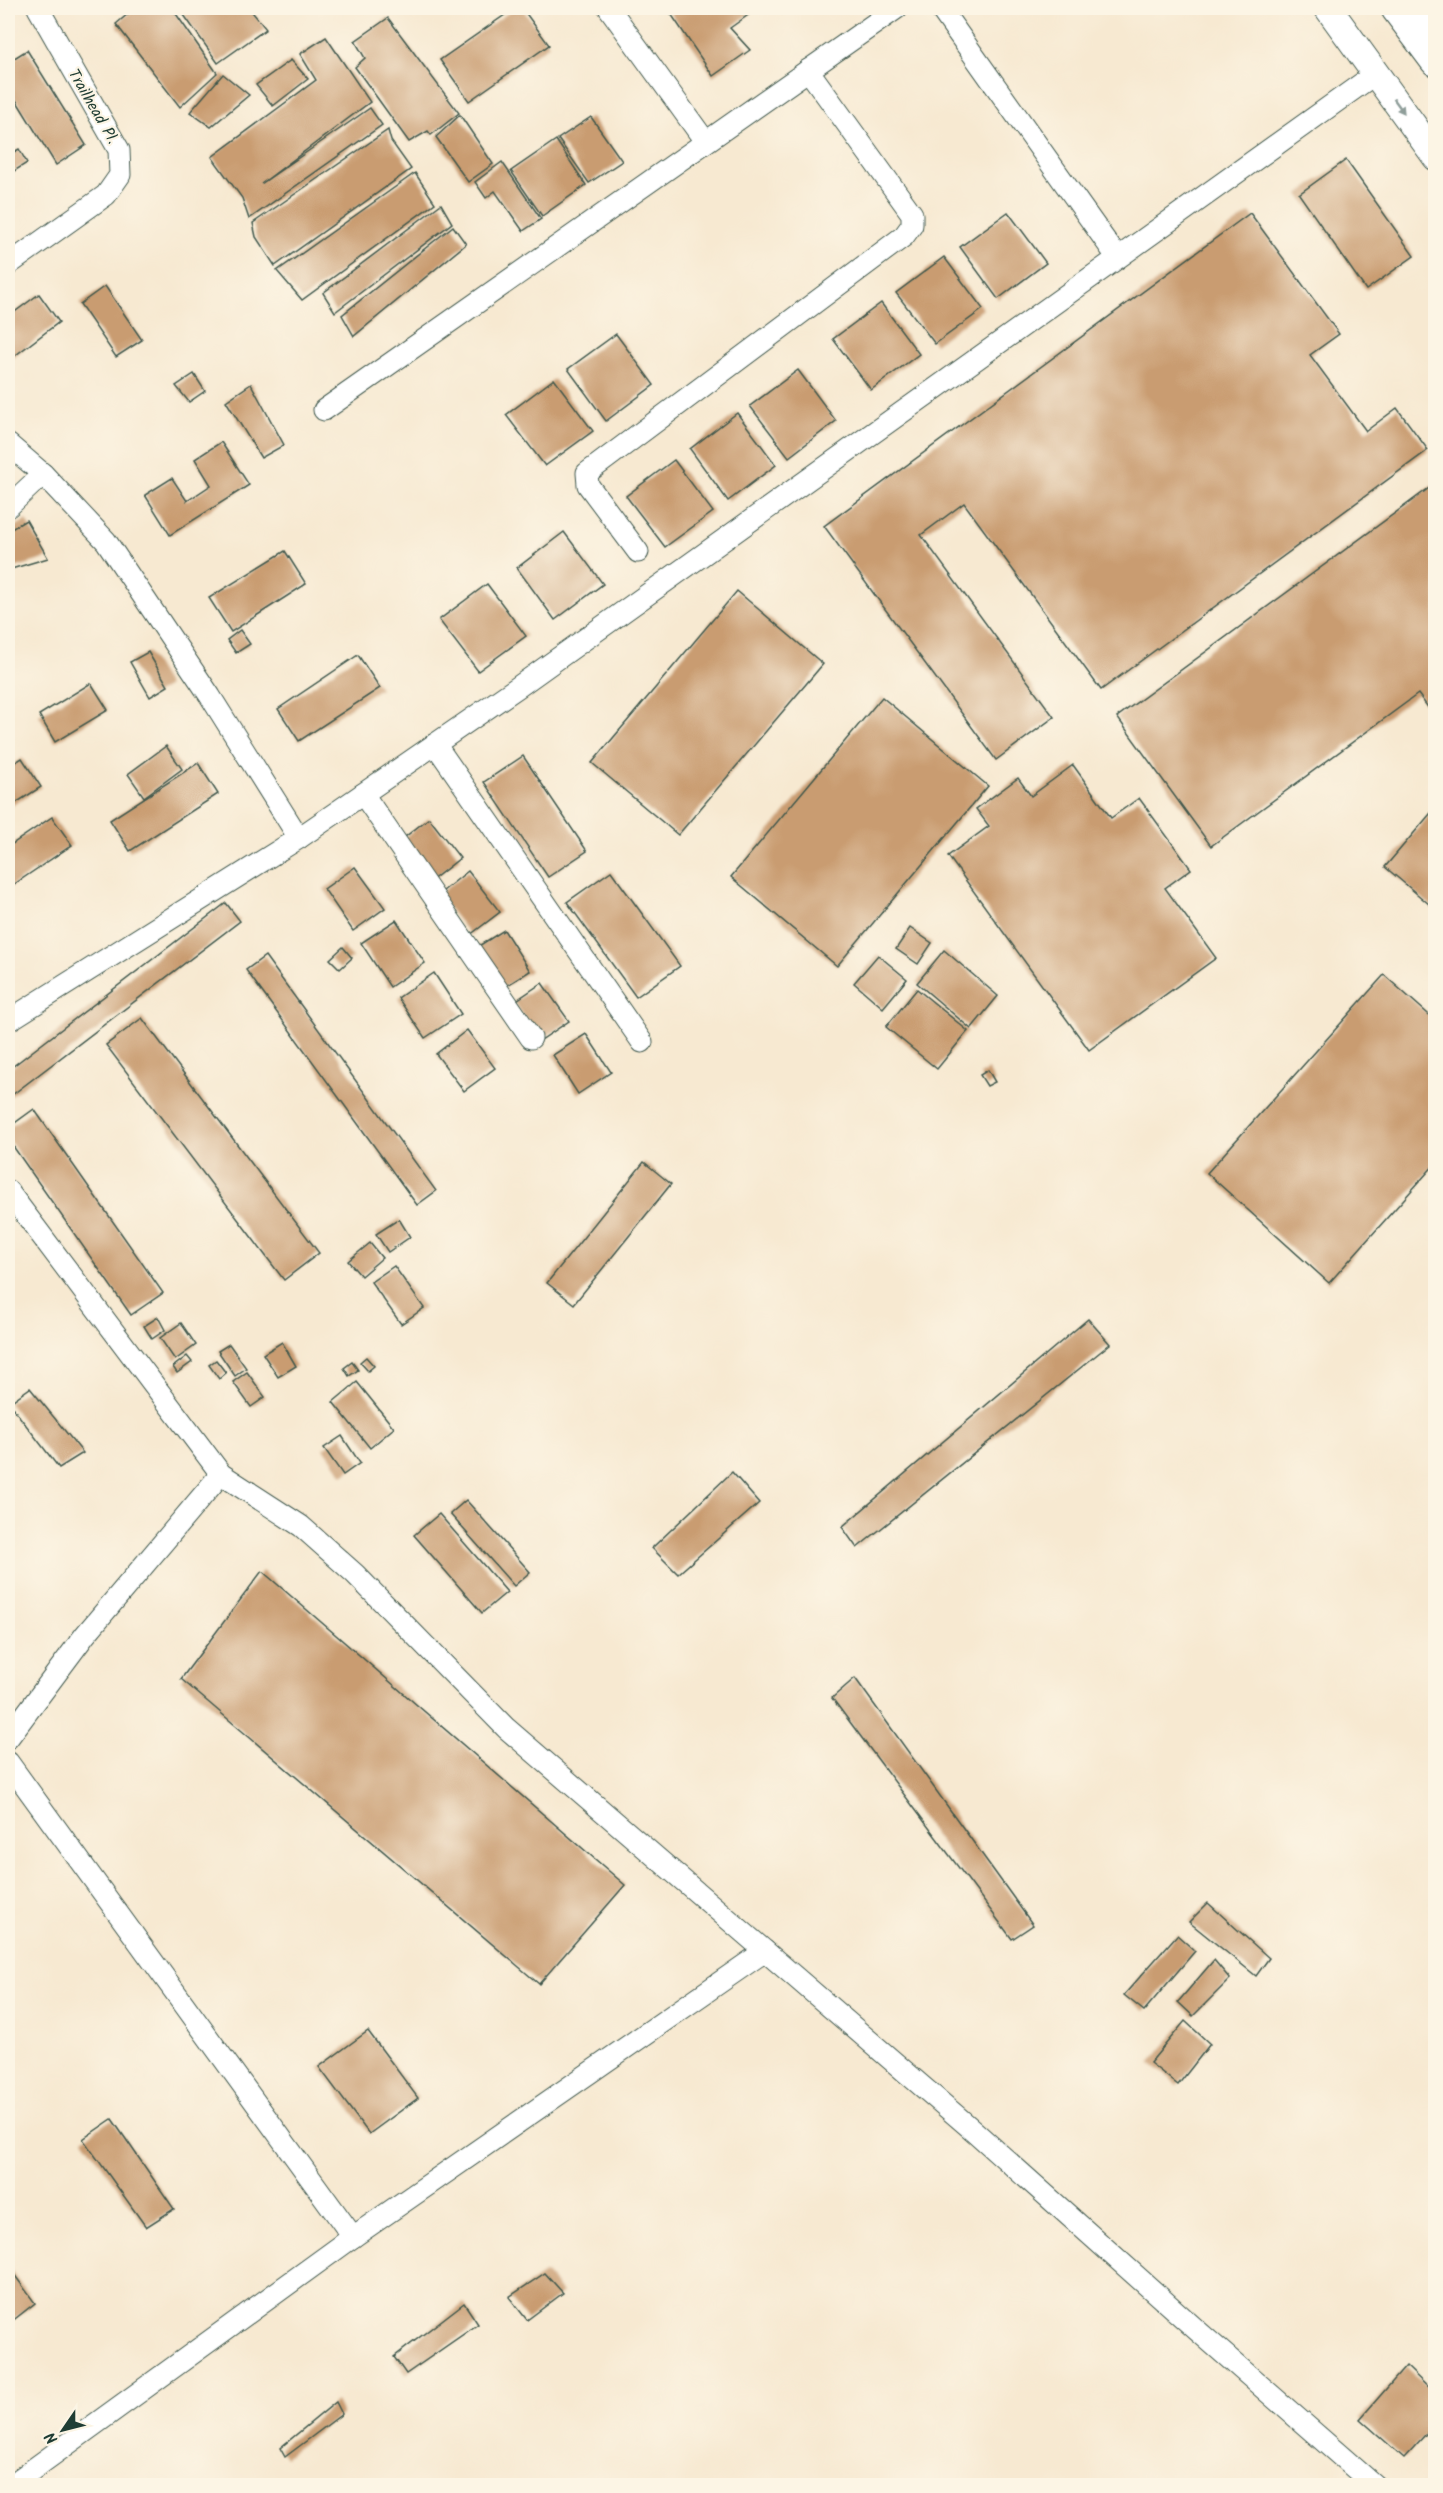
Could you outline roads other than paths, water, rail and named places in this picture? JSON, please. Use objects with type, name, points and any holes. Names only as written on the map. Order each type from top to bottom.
[{"type":"highway","points":[[1397,8],[1436,60]]},
{"type":"highway","points":[[1432,8],[1436,13]]},
{"type":"main road","points":[[1328,8],[1436,157]]},
{"type":"street","name":"Trailhead Pl.","points":[[8,265],[106,195],[120,175],[119,150],[38,8]]},
{"type":"street","points":[[609,8],[705,141]]},
{"type":"street","points":[[324,410],[897,8]]},
{"type":"street","points":[[940,8],[1117,257]]},
{"type":"street","points":[[638,552],[588,484],[587,473],[904,236],[912,225],[912,214],[808,70]]},
{"type":"street","points":[[8,1021],[299,838],[518,687],[1375,74]]},
{"type":"street","points":[[8,444],[43,474],[106,541],[210,696],[299,838]]},
{"type":"street","points":[[8,507],[43,474]]},
{"type":"street","points":[[435,744],[642,1041]]},
{"type":"street","points":[[363,794],[531,1038]]},
{"type":"street","points":[[8,1191],[221,1474],[310,1534],[355,1574],[506,1728],[974,2131],[1375,2486]]},
{"type":"street","points":[[8,1738],[85,1635],[221,1474]]},
{"type":"street","points":[[8,1762],[352,2237]]},
{"type":"street","points":[[10,2486],[352,2237],[765,1951]]}]
